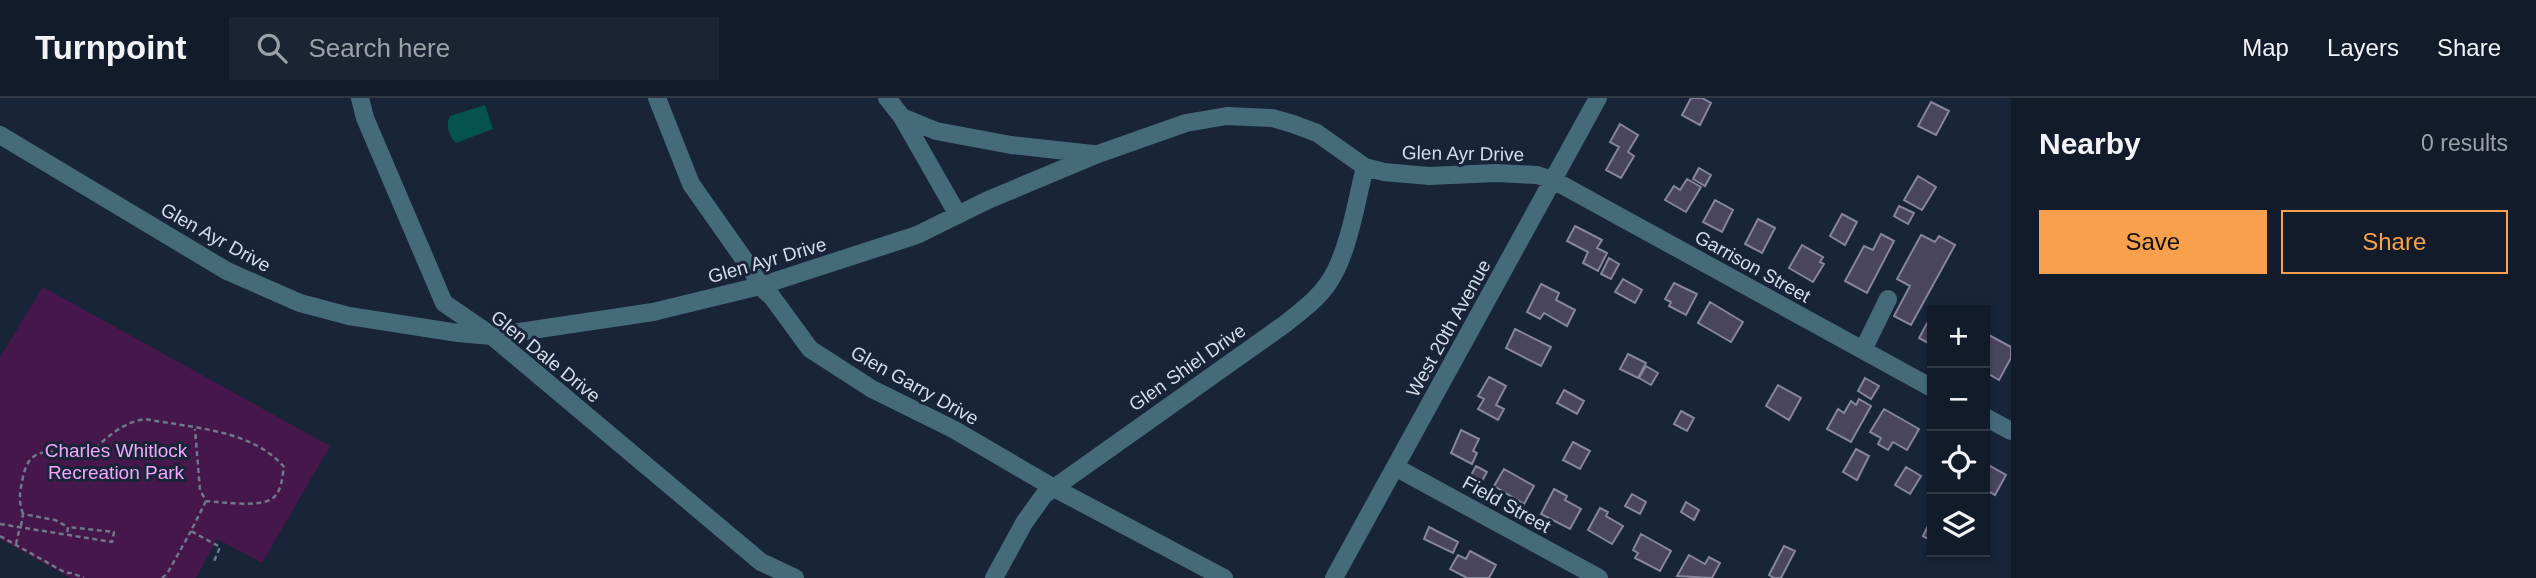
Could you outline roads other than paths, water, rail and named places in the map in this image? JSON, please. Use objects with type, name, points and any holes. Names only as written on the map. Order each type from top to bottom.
[{"type":"street","name":"Glen Dale Drive","points":[[360,98],[365,118],[444,303],[492,336],[761,562],[795,578]]},
{"type":"street","name":"Glen Garry Drive","points":[[657,98],[691,184],[760,286],[772,296],[810,349],[872,389],[953,429],[1054,488],[1224,578]]},
{"type":"street","points":[[887,98],[902,117],[958,215]]},
{"type":"street","name":"West 20th Avenue","points":[[1334,578],[1598,98]]},
{"type":"street","name":"Glen Ayr Drive","points":[[0,135],[227,271],[288,298],[349,316],[492,336],[653,312],[760,286],[906,239],[988,200],[1098,154],[1186,123],[1227,116],[1252,115],[1272,118],[1317,133],[1365,167],[1405,175],[1496,173],[1537,175],[1553,180]]},
{"type":"street","points":[[902,117],[936,131],[1011,145],[1098,154]]},
{"type":"street","name":"Glen Shiel Drive","points":[[993,578],[1036,505],[1054,488],[1285,324],[1318,296],[1330,281],[1341,258],[1365,167]]},
{"type":"street","name":"Garrison Street","points":[[1553,180],[1927,385]]},
{"type":"street","points":[[1863,350],[1888,299]]},
{"type":"street","points":[[1990,420],[2011,431]]},
{"type":"street","name":"Field Street","points":[[1395,467],[1599,578]]},
{"type":"park label","name":"Charles Whitlock Recreation Park","points":[[116,461]]}]
